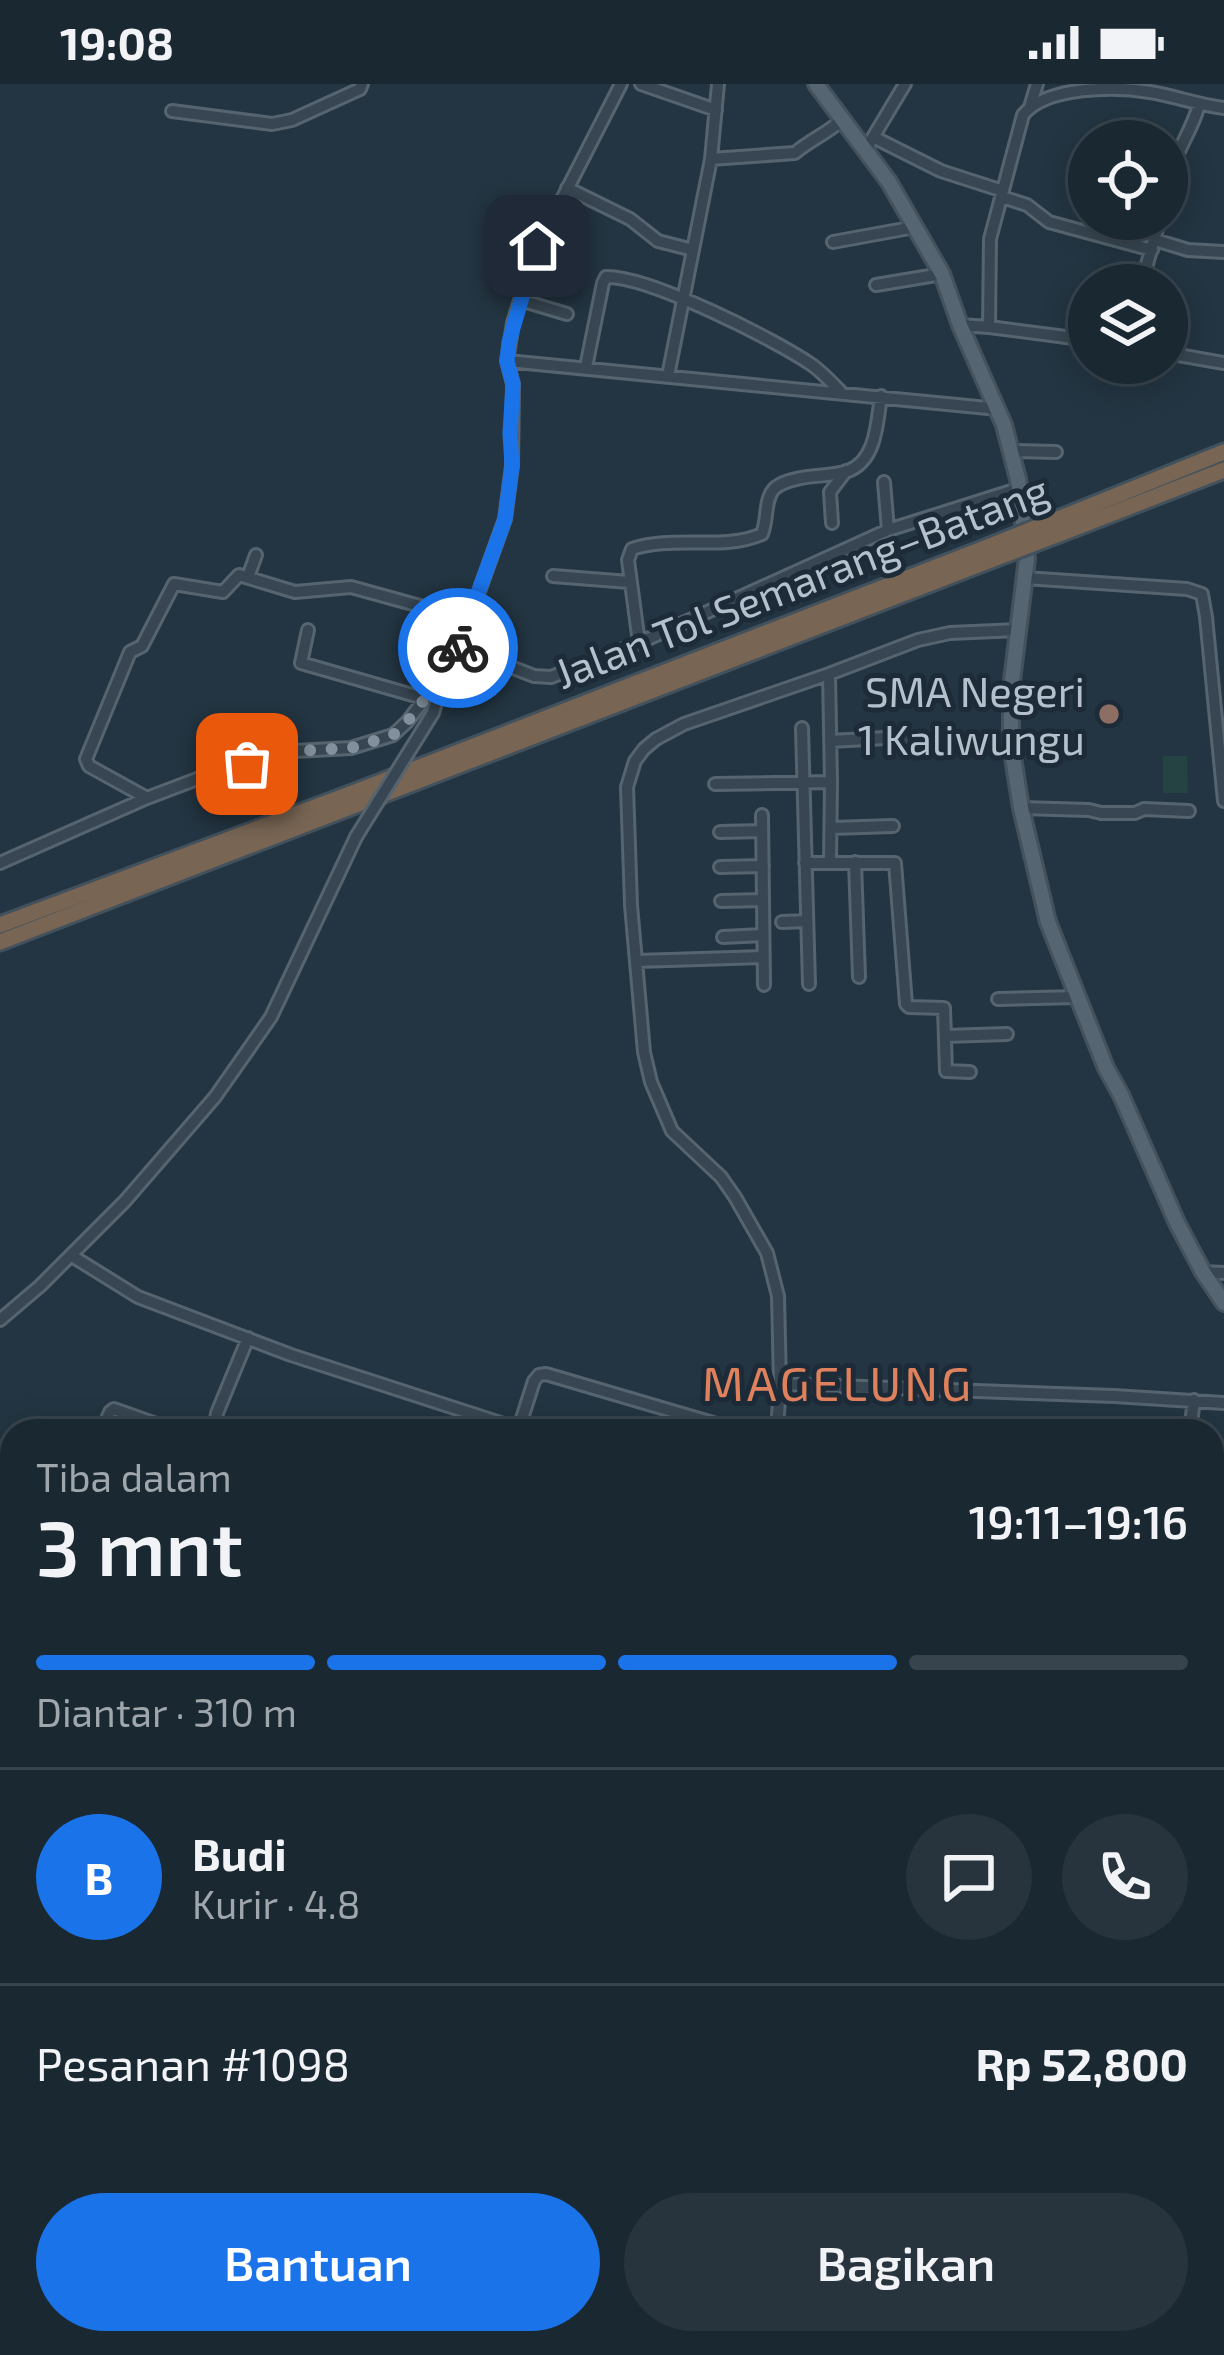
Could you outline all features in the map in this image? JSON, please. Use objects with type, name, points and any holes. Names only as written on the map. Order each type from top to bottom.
[{"type":"highway","name":"Jalan Tol Semarang–Batang","points":[[1060,526],[1224,452]]},
{"type":"highway","name":"Jalan Tol Semarang–Batang","points":[[0,942],[1060,526],[1224,470]]},
{"type":"highway","name":"Jalan Tol Semarang–Batang","points":[[0,925],[988,554]]},
{"type":"main road","points":[[824,89],[843,118],[870,143],[942,274],[998,409],[1011,451],[1027,552],[1011,689],[1011,745],[1048,922],[1170,1208],[1224,1303]]},
{"type":"street","points":[[172,110],[272,124],[292,120],[362,84]]},
{"type":"street","points":[[0,863],[219,770],[284,753],[351,748],[393,735],[407,722],[459,647],[494,554],[512,466],[513,384],[507,361],[520,300],[541,237],[621,84]]},
{"type":"street","points":[[641,84],[716,110]]},
{"type":"street","points":[[668,376],[711,159],[718,84]]},
{"type":"street","points":[[904,84],[870,143],[892,144],[941,171],[1027,205],[1049,222],[1153,245],[1224,252]]},
{"type":"street","points":[[1030,107],[1037,84]]},
{"type":"street","points":[[989,327],[990,238],[1023,115],[1030,107],[1061,89],[1150,88],[1199,105],[1224,108]]},
{"type":"street","points":[[1188,138],[1199,105]]},
{"type":"street","points":[[711,159],[795,153],[843,118]]},
{"type":"street","points":[[567,188],[630,219],[658,242],[693,250]]},
{"type":"street","points":[[833,242],[915,227]]},
{"type":"street","points":[[1147,264],[1154,240]]},
{"type":"street","points":[[876,285],[942,274]]},
{"type":"street","points":[[586,367],[606,277],[636,281],[683,298],[793,353],[841,392]]},
{"type":"street","points":[[520,300],[567,314]]},
{"type":"street","points":[[961,325],[1068,337]]},
{"type":"street","points":[[1188,357],[1224,363]]},
{"type":"street","points":[[507,361],[998,409]]},
{"type":"street","points":[[639,643],[629,582],[632,549],[762,534],[776,487],[790,480],[846,471],[870,449],[881,395]]},
{"type":"street","points":[[1011,451],[1056,452]]},
{"type":"street","points":[[832,523],[830,492],[846,471]]},
{"type":"street","points":[[884,482],[888,530]]},
{"type":"street","points":[[459,647],[551,676],[639,643],[888,530],[1018,489]]},
{"type":"street","points":[[248,578],[256,555]]},
{"type":"street","points":[[147,799],[87,763],[88,754],[130,652],[142,646],[174,584],[221,592],[237,575],[295,592],[352,587],[467,619]]},
{"type":"street","points":[[553,576],[629,582]]},
{"type":"street","points":[[1025,578],[1194,590],[1203,596],[1217,666],[1224,801]]},
{"type":"street","points":[[1206,617],[1224,617]]},
{"type":"street","points":[[308,630],[301,663],[423,698]]},
{"type":"street","points":[[778,1419],[778,1296],[767,1253],[721,1177],[672,1131],[651,1082],[631,905],[628,781],[635,761],[656,739],[684,724],[939,634],[1020,630]]},
{"type":"street","points":[[0,1320],[125,1202],[198,1118],[271,1017],[356,837],[433,713],[445,672]]},
{"type":"street","points":[[829,674],[830,862]]},
{"type":"street","points":[[802,728],[808,984]]},
{"type":"street","points":[[830,741],[904,736],[962,745],[1011,745]]},
{"type":"street","points":[[715,784],[831,782]]},
{"type":"street","points":[[1022,808],[1189,811]]},
{"type":"street","points":[[762,815],[764,985]]},
{"type":"street","points":[[832,828],[893,826]]},
{"type":"street","points":[[720,832],[762,831]]},
{"type":"street","points":[[855,862],[859,976]]},
{"type":"street","points":[[805,863],[895,863],[907,1004],[944,1008],[946,1071],[970,1072]]},
{"type":"street","points":[[720,867],[763,866]]},
{"type":"street","points":[[721,901],[763,900]]},
{"type":"street","points":[[782,922],[807,921]]},
{"type":"street","points":[[723,937],[763,935]]},
{"type":"street","points":[[637,961],[763,957]]},
{"type":"street","points":[[998,999],[1078,997]]},
{"type":"street","points":[[945,1036],[1007,1034]]},
{"type":"street","points":[[72,1256],[138,1297],[486,1419]]},
{"type":"street","points":[[1203,1272],[1224,1273]]},
{"type":"street","points":[[216,1419],[248,1339]]},
{"type":"street","points":[[522,1419],[534,1381],[546,1374],[699,1419]]},
{"type":"street","points":[[780,1384],[1224,1403]]},
{"type":"street","points":[[1192,1419],[1194,1400]]},
{"type":"street","points":[[107,1419],[114,1409],[142,1419]]},
{"type":"green space","points":[[1163,756],[1187,756],[1188,793],[1163,793]]},
{"type":"way so far","points":[[247,764],[295,751],[351,748],[393,735],[445,672],[458,648]]},
{"type":"place","name":"SMA Negeri 1 Kaliwungu","points":[[1109,714]]},
{"type":"district","name":"MAGELUNG","points":[[838,1382]]},
{"type":"route","points":[[458,648],[505,519],[512,466],[509,342],[537,246]]}]
